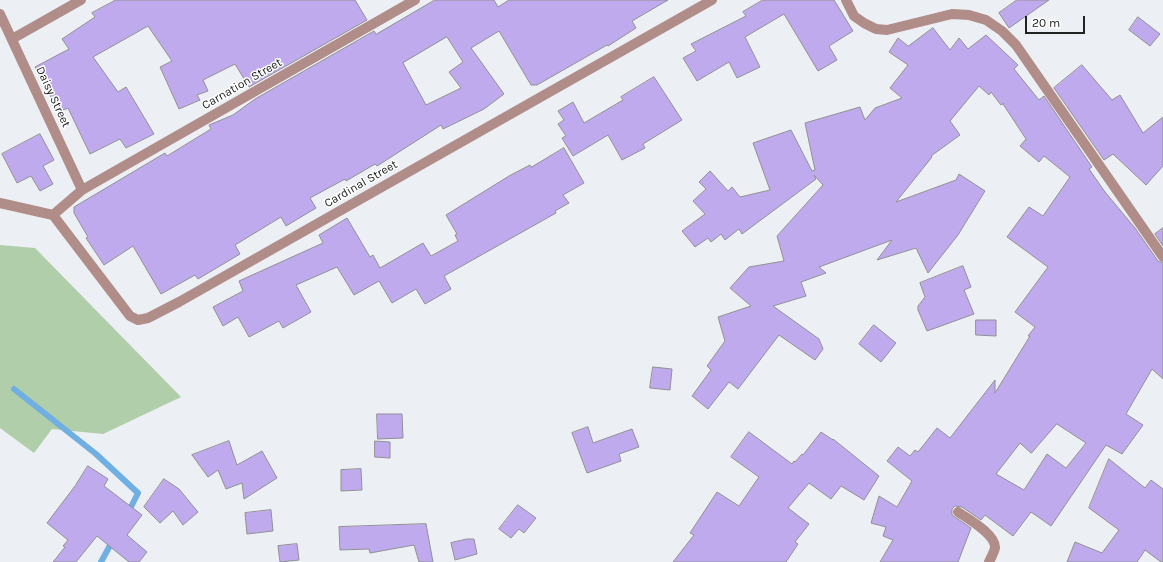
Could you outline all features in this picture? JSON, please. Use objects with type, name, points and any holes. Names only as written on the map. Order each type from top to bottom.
[{"type":"street","points":[[12,39],[81,0]]},
{"type":"street","name":"Carnation Street","points":[[52,215],[82,190],[415,0]]},
{"type":"street","name":"Cardinal Street","points":[[52,215],[130,316],[138,320],[148,318],[179,302],[712,0]]},
{"type":"street","points":[[846,0],[854,16],[876,29],[887,30],[952,14],[970,14],[986,20],[1002,31],[1016,45],[1163,257]]},
{"type":"street","name":"Daisy Street","points":[[0,14],[82,190]]},
{"type":"street","points":[[0,203],[52,215]]},
{"type":"street","points":[[958,512],[989,534],[994,540],[995,548],[989,562]]},
{"type":"green space","points":[[0,245],[35,248],[181,397],[103,434],[52,429],[34,453],[0,428]]},
{"type":"building","points":[[116,0],[355,0],[367,20],[249,87],[235,64],[203,80],[208,91],[197,95],[200,100],[179,109],[160,67],[172,61],[148,26],[93,57],[118,92],[126,87],[154,134],[126,148],[120,139],[90,154],[68,108],[59,112],[35,67],[69,49],[62,39],[95,17],[92,13]]},
{"type":"building","points":[[435,0],[494,0],[498,7],[509,0],[668,0],[632,21],[636,28],[608,46],[607,45],[537,85],[531,85],[499,31],[471,48],[504,94],[484,109],[443,129],[441,125],[377,166],[375,164],[346,181],[345,179],[310,198],[316,208],[286,226],[281,217],[235,245],[240,254],[198,279],[195,275],[161,294],[133,246],[104,265],[86,238],[88,237],[74,213],[74,207],[165,153],[167,156],[211,129],[209,125],[233,115],[255,99],[374,31],[376,34]],"holes":[[[447,37],[463,62],[449,72],[461,88],[426,105],[403,63]]]},
{"type":"building","points":[[763,0],[834,0],[853,31],[829,46],[837,60],[818,71],[784,14],[745,37],[760,67],[737,78],[729,62],[697,81],[683,58],[696,51],[691,44],[746,16],[743,12]]},
{"type":"building","points":[[1017,0],[1049,0],[1009,28],[999,13]]},
{"type":"building","points":[[1138,17],[1160,34],[1150,46],[1129,30]]},
{"type":"building","points":[[933,28],[950,50],[959,38],[968,49],[986,35],[1018,65],[1014,69],[1039,100],[1044,96],[1092,167],[1089,169],[1105,192],[1135,228],[1158,261],[1163,263],[1163,379],[1152,369],[1126,414],[1143,425],[1122,454],[1106,445],[1051,526],[1031,512],[1013,536],[985,515],[981,520],[962,507],[955,506],[952,509],[952,515],[971,528],[958,562],[880,562],[893,540],[883,536],[886,527],[871,523],[879,496],[897,507],[912,481],[887,461],[898,447],[910,456],[915,450],[918,452],[937,428],[950,438],[995,380],[995,393],[1030,336],[1028,336],[1035,327],[1015,312],[1048,267],[1007,237],[1029,207],[1043,216],[1070,177],[1044,156],[1039,162],[1020,146],[1026,139],[1003,104],[1004,103],[1001,105],[991,92],[989,95],[979,86],[950,121],[960,135],[931,156],[932,157],[896,202],[956,180],[959,174],[985,191],[958,235],[928,273],[916,248],[877,260],[892,240],[819,267],[826,273],[801,282],[806,296],[773,306],[819,339],[823,349],[815,360],[779,335],[738,389],[729,382],[708,409],[692,396],[711,370],[707,366],[725,341],[718,317],[751,306],[730,288],[749,267],[784,261],[777,236],[823,185],[814,175],[816,179],[742,234],[739,229],[725,240],[721,234],[711,242],[708,238],[695,247],[682,231],[705,214],[693,201],[706,189],[699,182],[710,171],[728,191],[732,187],[740,197],[770,190],[753,143],[791,130],[812,171],[815,170],[805,123],[860,107],[865,120],[875,108],[902,98],[890,88],[908,65],[889,52],[898,38],[908,46]],"holes":[[[1057,424],[1086,443],[1066,468],[1047,454],[1024,490],[996,474],[1020,443],[1031,453]]]},
{"type":"building","points":[[1082,65],[1112,100],[1120,95],[1143,133],[1163,117],[1163,166],[1146,185],[1113,154],[1104,160],[1054,88]]},
{"type":"building","points":[[654,77],[682,120],[643,144],[645,148],[622,160],[608,135],[573,156],[562,138],[566,136],[558,124],[564,120],[558,111],[573,102],[584,123],[623,100],[621,97]]},
{"type":"building","points":[[40,134],[54,160],[43,166],[53,184],[40,191],[31,176],[17,183],[2,154]]},
{"type":"building","points":[[564,148],[584,183],[563,195],[569,203],[555,211],[556,213],[444,276],[451,289],[425,304],[416,289],[392,303],[379,281],[354,295],[337,267],[296,285],[311,312],[283,328],[279,321],[249,337],[238,317],[223,326],[213,307],[243,291],[239,281],[323,243],[319,235],[347,218],[370,257],[373,255],[380,268],[423,243],[431,256],[458,241],[455,235],[457,234],[446,215],[509,176],[530,165],[531,167]]},
{"type":"building","points":[[1163,228],[1163,246],[1155,234]]},
{"type":"building","points":[[963,266],[971,287],[964,290],[974,314],[927,331],[918,310],[918,306],[925,297],[920,283]]},
{"type":"building","points":[[976,320],[996,320],[996,336],[976,335]]},
{"type":"building","points":[[874,325],[896,343],[881,362],[859,344]]},
{"type":"building","points":[[653,367],[672,369],[670,390],[650,388]]},
{"type":"building","points":[[377,414],[402,414],[403,438],[378,439]]},
{"type":"building","points":[[588,427],[593,443],[632,429],[639,447],[619,454],[621,461],[587,473],[572,433]]},
{"type":"building","points":[[749,432],[792,464],[802,454],[803,455],[821,432],[833,439],[879,476],[864,500],[841,486],[831,499],[809,483],[788,508],[809,524],[795,542],[798,544],[786,562],[673,562],[694,535],[690,533],[717,492],[739,506],[759,477],[731,457]]},
{"type":"building","points":[[229,441],[237,465],[262,451],[277,478],[244,499],[242,483],[226,489],[218,470],[208,477],[192,455]]},
{"type":"building","points":[[375,441],[390,442],[390,458],[375,457]]},
{"type":"building","points":[[1109,459],[1145,488],[1151,480],[1163,489],[1163,562],[1145,550],[1137,562],[1067,562],[1075,542],[1102,553],[1119,530],[1089,508]]},
{"type":"building","points":[[88,466],[108,479],[104,486],[142,515],[127,535],[147,552],[139,562],[129,562],[97,536],[76,562],[53,562],[65,547],[63,546],[68,540],[47,523]]},
{"type":"building","points":[[361,469],[362,490],[341,491],[341,470]]},
{"type":"building","points":[[164,479],[179,489],[198,512],[183,525],[173,511],[160,523],[144,507]]},
{"type":"building","points":[[518,505],[536,518],[524,533],[519,529],[511,538],[499,529]]},
{"type":"building","points":[[271,510],[273,531],[247,534],[245,513]]},
{"type":"building","points":[[426,524],[433,562],[419,562],[414,545],[370,553],[369,549],[340,550],[339,527]]},
{"type":"building","points":[[474,539],[477,554],[455,560],[451,543]]},
{"type":"building","points":[[297,544],[299,560],[280,562],[278,546]]},
{"type":"waterway","points":[[14,389],[96,454],[138,493],[128,513]]},
{"type":"waterway","points":[[101,562],[113,540]]}]
